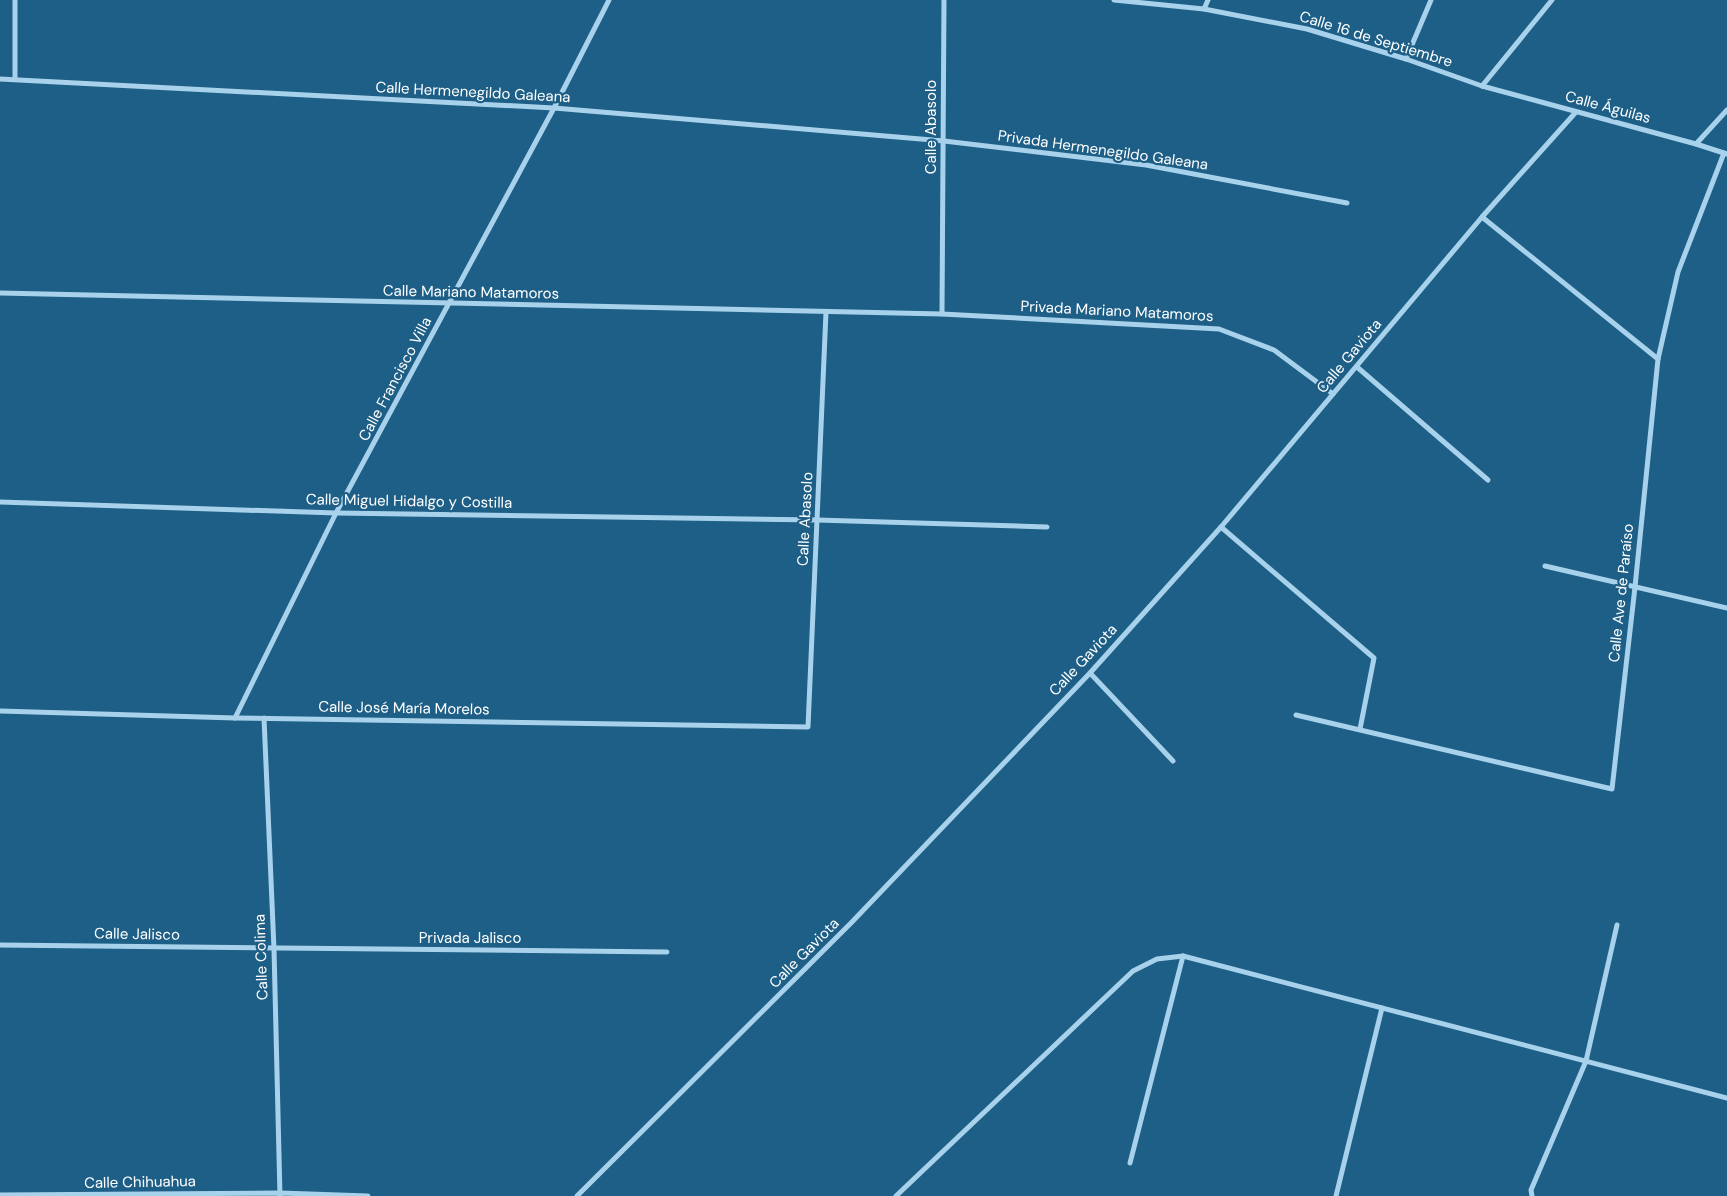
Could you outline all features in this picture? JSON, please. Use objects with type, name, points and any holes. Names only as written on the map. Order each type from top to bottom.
[{"type":"street","points":[[15,0],[15,79]]},
{"type":"street","name":"Calle Francisco Villa","points":[[235,718],[336,513],[450,304],[609,0]]},
{"type":"street","name":"Calle Abasolo","points":[[942,314],[944,0]]},
{"type":"street","name":"Calle 16 de Septiembre","points":[[1114,0],[1204,9],[1307,29],[1406,59],[1482,86]]},
{"type":"street","points":[[1204,9],[1208,0]]},
{"type":"street","points":[[1406,59],[1431,0]]},
{"type":"street","points":[[1482,86],[1552,0]]},
{"type":"street","name":"Calle Hermenegildo Galeana","points":[[0,79],[554,108],[944,141]]},
{"type":"street","name":"Calle Águilas","points":[[1482,86],[1725,153]]},
{"type":"street","points":[[1696,144],[1727,110]]},
{"type":"street","name":"Calle Gaviota","points":[[578,1196],[851,924],[1090,673],[1221,526],[1482,217],[1576,112]]},
{"type":"street","name":"Privada Hermenegildo Galeana","points":[[944,141],[1146,165],[1347,202]]},
{"type":"street","name":"Calle Ave de Paraíso","points":[[1296,714],[1612,789],[1658,359],[1678,272],[1725,153]]},
{"type":"street","points":[[1482,217],[1658,359]]},
{"type":"street","name":"Calle Mariano Matamoros","points":[[0,293],[942,314]]},
{"type":"street","name":"Calle Abasolo","points":[[808,727],[826,312]]},
{"type":"street","name":"Privada Mariano Matamoros","points":[[942,314],[1219,329],[1274,350],[1333,394]]},
{"type":"street","points":[[1357,367],[1488,480]]},
{"type":"street","name":"Calle Miguel Hidalgo y Costilla","points":[[0,502],[336,513],[817,520],[1047,527]]},
{"type":"street","points":[[1221,526],[1374,658],[1360,730]]},
{"type":"street","points":[[1545,566],[1727,608]]},
{"type":"street","points":[[1090,673],[1173,760]]},
{"type":"street","name":"Calle José María Morelos","points":[[0,711],[235,718],[808,727]]},
{"type":"street","name":"Calle Colima","points":[[264,718],[274,949],[280,1194]]},
{"type":"street","points":[[1532,1196],[1531,1190],[1586,1061],[1618,925]]},
{"type":"street","name":"Calle Jalisco","points":[[0,945],[274,949]]},
{"type":"street","name":"Privada Jalisco","points":[[274,949],[667,952]]},
{"type":"street","points":[[896,1196],[1133,971],[1156,959],[1183,956],[1727,1098]]},
{"type":"street","points":[[1130,1163],[1183,956]]},
{"type":"street","points":[[1336,1196],[1382,1008]]},
{"type":"street","name":"Calle Chihuahua","points":[[0,1196],[280,1194],[368,1196]]}]
